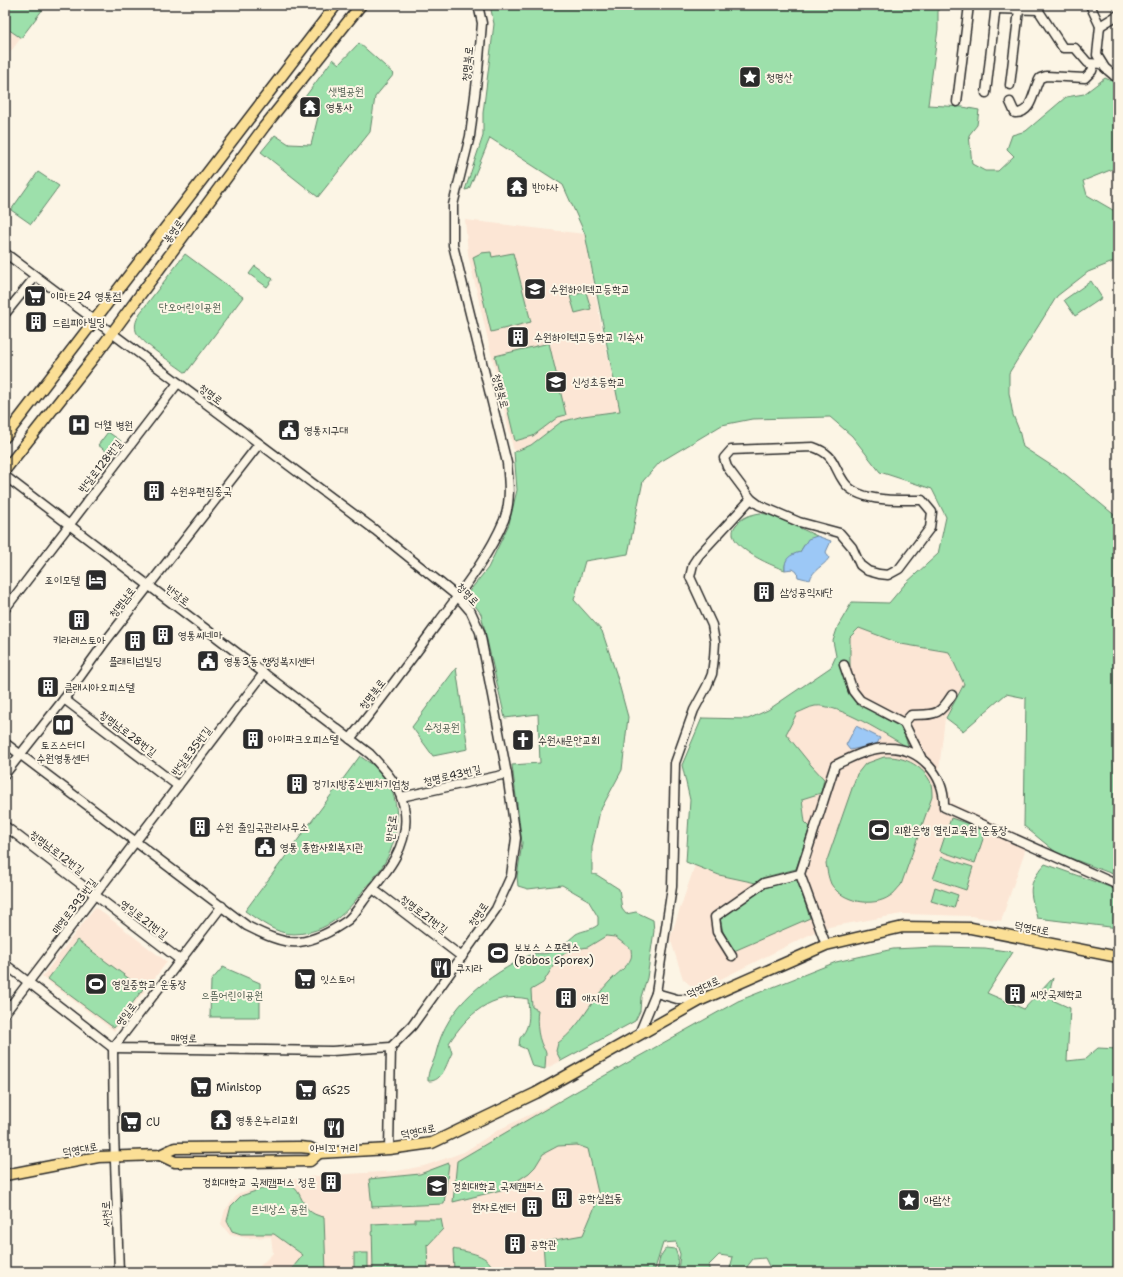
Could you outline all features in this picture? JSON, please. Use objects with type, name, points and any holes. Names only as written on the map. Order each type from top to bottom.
[{"type":"main road","name":"봉영로","points":[[5,437],[336,5]]},
{"type":"main road","name":"봉영로","points":[[5,470],[112,332],[264,127],[361,5]]},
{"type":"main road","name":"덕영대로","points":[[5,1175],[98,1157],[160,1155],[175,1148],[310,1148],[319,1153],[389,1149],[432,1143],[536,1093],[701,1000],[826,945],[903,927],[971,928],[1118,957]]},
{"type":"main road","name":"덕영대로","points":[[160,1155],[175,1162],[247,1162],[310,1161],[319,1153]]},
{"type":"street","name":"청명북로","points":[[350,739],[392,686],[458,597],[488,552],[504,520],[509,499],[507,463],[453,245],[453,206],[470,136],[478,72],[482,23],[478,5]]},
{"type":"street","points":[[958,102],[969,5]]},
{"type":"street","points":[[1010,102],[1015,113],[1018,113],[1026,108],[1033,99],[1040,78],[1046,76],[1085,78],[1098,64],[1097,53],[1100,26],[1090,5]]},
{"type":"street","points":[[986,93],[996,7],[1019,10],[1037,8],[1063,48],[1075,48],[1088,63],[1098,64],[1118,79]]},
{"type":"street","points":[[1010,85],[1019,10]]},
{"type":"street","points":[[1100,26],[1118,15]]},
{"type":"street","name":"청명로","points":[[5,253],[375,530],[458,597],[471,612],[480,632],[507,774],[516,838],[511,876],[496,909],[412,1026],[391,1047]]},
{"type":"street","points":[[5,314],[36,277]]},
{"type":"street","name":"반달로128번길","points":[[5,609],[178,383]]},
{"type":"street","name":"청명남로","points":[[5,774],[64,699],[148,586],[259,444]]},
{"type":"street","points":[[813,447],[831,456],[844,483],[856,493],[890,500],[922,500],[932,512],[930,528],[899,569],[888,575],[868,571],[860,564],[852,547],[840,533],[799,522],[759,505],[751,499],[727,467],[724,458],[731,450],[813,447]]},
{"type":"street","name":"반달로","points":[[5,476],[370,754],[387,772],[401,797],[405,814],[403,842],[391,866],[349,919],[323,935],[298,943],[271,938],[247,926],[5,743]]},
{"type":"street","points":[[639,1034],[656,993],[672,887],[675,763],[694,710],[712,674],[715,650],[712,625],[690,577],[693,564],[699,555],[751,499]]},
{"type":"street","points":[[844,666],[853,691],[860,700],[904,722],[921,757],[932,769],[939,782],[944,794],[944,807],[1118,885]]},
{"type":"street","name":"반달로35번길","points":[[136,842],[264,673]]},
{"type":"street","points":[[904,722],[911,715],[933,714],[942,710],[952,695]]},
{"type":"street","name":"청명남로28번길","points":[[64,699],[178,786]]},
{"type":"street","points":[[826,945],[800,874],[835,765],[866,751],[887,748],[903,750],[921,757]]},
{"type":"street","name":"청명로43번길","points":[[401,797],[507,774]]},
{"type":"street","name":"청명남로12번길","points":[[5,826],[95,895]]},
{"type":"street","name":"매영로393번길","points":[[5,1013],[136,842]]},
{"type":"street","points":[[732,956],[718,932],[715,917],[764,883],[800,874]]},
{"type":"street","name":"청명로21번길","points":[[373,889],[462,957]]},
{"type":"street","name":"영일로21번길","points":[[95,895],[180,960]]},
{"type":"street","name":"영일로","points":[[113,1048],[222,906]]},
{"type":"street","points":[[5,964],[113,1048],[115,1156]]},
{"type":"street","points":[[656,993],[677,999],[701,1000]]},
{"type":"street","points":[[389,1149],[391,1047]]},
{"type":"street","name":"매영로","points":[[113,1048],[332,1051],[391,1047]]},
{"type":"street","name":"서천로","points":[[115,1156],[119,1272]]},
{"type":"shaded area","points":[[5,27],[21,38],[5,59]]},
{"type":"shaded area","points":[[465,220],[585,234],[601,325],[620,411],[583,416],[561,422],[531,445],[514,452],[468,254]]},
{"type":"shaded area","points":[[859,628],[900,644],[949,652],[964,684],[945,718],[939,770],[949,792],[951,803],[1029,839],[1001,921],[971,916],[902,914],[823,928],[697,991],[683,979],[670,938],[695,865],[719,875],[805,822],[802,798],[810,765],[786,734],[797,713],[814,706],[827,707],[838,711],[840,667],[843,663],[850,666],[850,636]]},
{"type":"shaded area","points":[[95,907],[167,962],[114,1031],[42,977]]},
{"type":"shaded area","points":[[606,936],[614,937],[631,949],[631,958],[625,967],[617,973],[568,1036],[558,1043],[556,1051],[561,1061],[545,1069],[546,1052],[542,1048],[538,1029],[538,1010],[532,1007],[531,990],[543,983],[558,958],[570,950],[588,947]]},
{"type":"shaded area","name":"경희대학교 국제캠퍼스","points":[[570,1095],[610,1190],[590,1272],[243,1272],[259,1267],[273,1253],[271,1237],[246,1238],[230,1235],[221,1224],[225,1210],[239,1193],[278,1182],[316,1176],[397,1171],[424,1166],[464,1152],[498,1130]]},
{"type":"green space","points":[[5,5],[46,5],[21,38],[5,27]]},
{"type":"green space","points":[[490,5],[938,5],[938,29],[928,105],[963,107],[979,110],[977,125],[969,135],[972,164],[985,171],[998,171],[1014,156],[1007,149],[1012,135],[1026,131],[1066,97],[1084,94],[1105,78],[1118,84],[1118,167],[1083,181],[1087,195],[1118,213],[1118,260],[1088,272],[1057,296],[1009,373],[1009,393],[1013,415],[1019,430],[1023,447],[1066,475],[1118,518],[1118,876],[1057,853],[1024,826],[1026,698],[1006,694],[963,731],[946,718],[964,684],[949,652],[901,644],[859,628],[850,637],[850,667],[844,663],[841,667],[848,692],[859,704],[902,728],[909,748],[863,721],[825,706],[810,707],[797,713],[786,734],[824,779],[821,793],[802,799],[805,822],[810,827],[796,869],[762,878],[756,883],[719,875],[686,862],[690,800],[682,765],[702,718],[748,719],[768,710],[831,667],[836,656],[833,641],[838,626],[852,602],[889,603],[905,584],[938,554],[946,517],[932,489],[880,472],[852,436],[830,417],[752,419],[722,425],[660,462],[643,481],[628,554],[585,561],[574,600],[602,631],[616,673],[628,717],[622,770],[600,811],[592,847],[592,874],[597,875],[619,889],[622,909],[626,914],[636,912],[653,920],[654,931],[647,978],[641,997],[640,1011],[635,1021],[561,1061],[556,1051],[558,1043],[573,1030],[603,989],[625,967],[631,958],[631,949],[615,937],[606,936],[588,947],[570,950],[558,958],[543,983],[531,990],[532,1007],[538,1010],[537,1021],[539,1038],[546,1052],[545,1069],[532,1066],[526,1049],[519,1046],[520,1038],[524,1034],[528,1025],[528,999],[515,997],[492,1002],[472,1015],[449,1043],[452,1053],[441,1075],[433,1081],[428,1081],[441,1036],[449,1020],[471,994],[485,982],[514,963],[532,954],[546,954],[552,952],[576,934],[598,925],[598,917],[588,900],[562,885],[528,889],[518,886],[517,877],[522,843],[512,765],[540,763],[538,714],[505,718],[481,614],[467,594],[488,568],[509,524],[517,490],[514,452],[531,445],[561,422],[583,416],[620,411],[585,234],[563,185],[490,138],[469,189],[465,190],[483,136],[483,113],[494,24]]},
{"type":"green space","name":"샛별공원","points":[[359,43],[394,74],[375,97],[370,132],[318,197],[261,152],[275,135],[289,144],[311,145],[321,105],[305,97],[333,59],[339,64]]},
{"type":"green space","points":[[38,172],[59,186],[31,224],[11,210]]},
{"type":"green space","points":[[491,252],[492,257],[513,253],[531,322],[491,332],[473,257],[481,253]]},
{"type":"green space","name":"단오어린이공원","points":[[185,254],[243,297],[186,373],[144,341],[136,331],[135,326],[140,313]]},
{"type":"green space","points":[[255,266],[273,279],[267,287],[249,274]]},
{"type":"green space","points":[[1091,281],[1102,298],[1075,316],[1064,300]]},
{"type":"green space","points":[[586,292],[591,309],[575,313],[570,296]]},
{"type":"green space","points":[[549,343],[566,415],[558,417],[533,436],[515,441],[495,356]]},
{"type":"green space","points":[[108,432],[121,441],[111,455],[98,445]]},
{"type":"green space","points":[[760,513],[772,515],[817,536],[806,542],[800,552],[787,560],[785,570],[750,553],[741,547],[735,539],[733,532],[736,525],[746,517]]},
{"type":"green space","name":"수정공원","points":[[456,668],[468,749],[433,756],[412,727]]},
{"type":"green space","points":[[360,756],[380,771],[387,781],[395,803],[397,815],[394,839],[385,862],[351,906],[326,926],[306,933],[294,934],[281,932],[268,926],[245,911]]},
{"type":"green space","name":"외환은행 열린교육원 운동장","points":[[884,757],[898,758],[910,762],[922,770],[930,781],[932,787],[932,797],[901,885],[893,894],[883,900],[875,902],[858,901],[842,895],[836,890],[831,884],[826,863],[857,774],[865,764]]},
{"type":"green space","points":[[951,818],[986,830],[975,863],[940,851]]},
{"type":"green space","points":[[941,857],[973,867],[966,890],[933,879]]},
{"type":"green space","points":[[1045,864],[1118,890],[1118,928],[1037,918],[1031,895],[1031,889],[1035,878]]},
{"type":"green space","points":[[797,879],[810,918],[734,951],[723,932],[720,918],[767,887]]},
{"type":"green space","points":[[935,887],[958,895],[954,908],[931,901]]},
{"type":"green space","name":"영일중학교 운동장","points":[[77,940],[143,989],[114,1028],[48,979]]},
{"type":"green space","points":[[935,947],[985,948],[1013,952],[987,993],[1024,1009],[1053,978],[1048,998],[1070,1008],[1067,1061],[1085,1059],[1098,1048],[1118,1049],[1118,1272],[772,1272],[765,1258],[753,1259],[743,1272],[729,1272],[733,1257],[719,1255],[709,1265],[709,1272],[678,1272],[680,1254],[676,1242],[663,1243],[654,1272],[545,1272],[543,1242],[583,1235],[599,1197],[588,1149],[577,1145],[558,1146],[543,1154],[535,1167],[529,1173],[505,1189],[453,1202],[457,1161],[570,1095],[738,1001],[836,962],[893,949]]},
{"type":"green space","name":"으뜸어린이공원","points":[[223,967],[260,983],[260,1017],[210,1017],[211,981]]},
{"type":"green space","points":[[449,1163],[444,1204],[372,1207],[369,1179],[420,1174]]},
{"type":"green space","name":"르네상스 공원","points":[[282,1182],[295,1189],[309,1210],[324,1217],[326,1272],[289,1272],[303,1255],[274,1234],[241,1234],[232,1231],[227,1221],[231,1206],[241,1196]]},
{"type":"green space","points":[[415,1219],[441,1219],[443,1229],[428,1245],[427,1244],[428,1272],[373,1272],[372,1224],[415,1222]]},
{"type":"green space","points":[[666,1248],[675,1249],[678,1257],[677,1272],[657,1272],[660,1257]]},
{"type":"green space","points":[[453,1249],[478,1255],[488,1261],[492,1266],[493,1272],[454,1272]]},
{"type":"green space","points":[[354,1253],[368,1253],[368,1272],[354,1272]]},
{"type":"water","points":[[817,536],[831,541],[826,552],[829,558],[813,573],[810,580],[798,577],[797,572],[793,569],[785,570],[788,558],[793,554],[800,552],[808,539]]},
{"type":"water","points":[[856,726],[880,738],[877,744],[850,750],[846,745]]},
{"type":"place","name":"청명산","points":[[750,77]]},
{"type":"place","name":"영통사","points":[[310,107]]},
{"type":"place","name":"반야사","points":[[517,187]]},
{"type":"place","name":"수원하이텍고등학교","points":[[535,289]]},
{"type":"place","name":"이마트24 영통점","points":[[35,296]]},
{"type":"place","name":"드림피아빌딩","points":[[36,322]]},
{"type":"place","name":"수원하이텍고등학교 기숙사","points":[[518,337]]},
{"type":"place","name":"신성초등학교","points":[[556,382]]},
{"type":"place","name":"더웰 병원","points":[[79,425]]},
{"type":"place","name":"영통지구대","points":[[289,430]]},
{"type":"place","name":"수원우편집중국","points":[[154,491]]},
{"type":"place","name":"죠이모텔","points":[[96,580]]},
{"type":"place","name":"삼성공익재단","points":[[764,592]]},
{"type":"place","name":"키라레스토아","points":[[79,620]]},
{"type":"place","name":"영통씨네마","points":[[163,635]]},
{"type":"place","name":"플래티넘빌딩","points":[[135,641]]},
{"type":"place","name":"영통3동 행정복지센터","points":[[208,661]]},
{"type":"place","name":"클래시아오피스텔","points":[[48,687]]},
{"type":"place","name":"토즈스터디 수원영통센터","points":[[63,725]]},
{"type":"place","name":"아이파크오피스텔","points":[[253,739]]},
{"type":"place","name":"수원새문안교회","points":[[523,740]]},
{"type":"place","name":"경기지방중소벤처기업청","points":[[297,784]]},
{"type":"place","name":"수원 출입국관리사무소","points":[[200,827]]},
{"type":"place","name":"외환은행 열린교육원 운동장","points":[[879,830]]},
{"type":"place","name":"영통 종합사회복지관","points":[[265,847]]},
{"type":"place","name":"보보스 스포렉스 (Bobos Sporex)","points":[[498,953]]},
{"type":"place","name":"쿠지라","points":[[441,968]]},
{"type":"place","name":"잇스토어","points":[[305,979]]},
{"type":"place","name":"영일중학교 운동장","points":[[96,984]]},
{"type":"place","name":"씨앗국제학교","points":[[1015,994]]},
{"type":"place","name":"애지원","points":[[566,998]]},
{"type":"place","name":"Ministop","points":[[201,1087]]},
{"type":"place","name":"GS25","points":[[306,1090]]},
{"type":"place","name":"영통온누리교회","points":[[221,1120]]},
{"type":"place","name":"CU","points":[[131,1122]]},
{"type":"place","name":"아비꼬 커리","points":[[334,1128]]},
{"type":"place","name":"경희대학교 국제캠퍼스 정문","points":[[331,1182]]},
{"type":"place","name":"경희대학교 국제캠퍼스","points":[[437,1186]]},
{"type":"place","name":"공학실험동","points":[[562,1198]]},
{"type":"place","name":"아람산","points":[[909,1200]]},
{"type":"place","name":"원자로센터","points":[[532,1207]]},
{"type":"place","name":"공학관","points":[[515,1244]]}]
